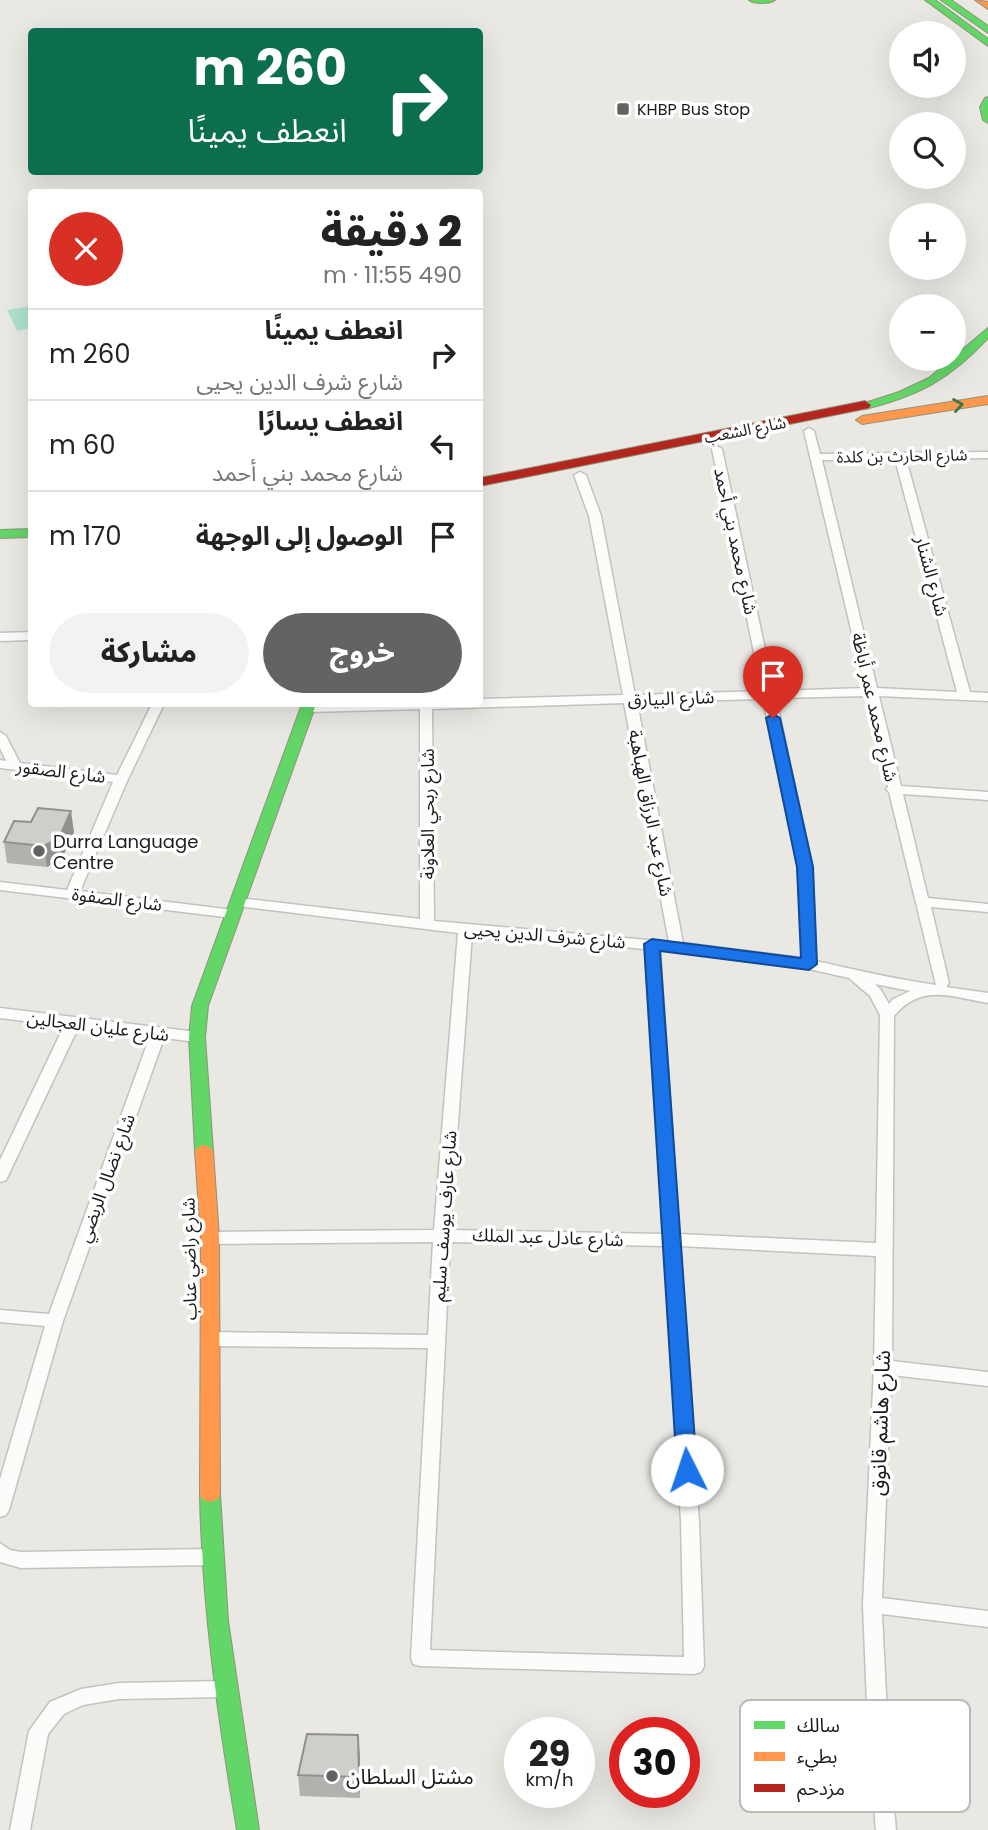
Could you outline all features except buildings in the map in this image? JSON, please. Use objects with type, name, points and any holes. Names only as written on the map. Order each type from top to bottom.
[{"type":"main road","points":[[753,0],[771,0]]},
{"type":"main road","points":[[929,0],[988,43]]},
{"type":"main road","points":[[945,0],[988,30]]},
{"type":"main road","points":[[964,0],[988,18]]},
{"type":"main road","points":[[979,0],[988,6]]},
{"type":"main road","points":[[988,100],[985,107],[988,120]]},
{"type":"main road","name":"شارع الشعب","points":[[483,494],[580,475],[659,453],[895,399],[946,375],[958,366],[988,331]]},
{"type":"main road","name":"شارع الشعب","points":[[880,416],[941,392],[964,375],[988,349]]},
{"type":"main road","name":"شارع الشعب","points":[[483,482],[659,453],[717,449],[880,416],[988,400]]},
{"type":"main road","points":[[0,534],[28,533]]},
{"type":"main road","points":[[0,546],[28,546]]},
{"type":"main road","name":"شارع راضي عناب","points":[[248,1830],[224,1689],[211,1558],[210,1238],[197,1037],[200,1006],[309,707]]},
{"type":"street","name":"شارع محمد عمر أباظة","points":[[808,431],[873,692],[893,789],[943,983]]},
{"type":"street","name":"شارع محمد بني أحمد","points":[[717,449],[805,867],[809,964]]},
{"type":"street","name":"شارع الحارث بن كلدة","points":[[816,457],[988,455]]},
{"type":"street","name":"شارع الشنار","points":[[900,457],[964,695]]},
{"type":"street","name":"شارع عبد الرزاق الهباهبة","points":[[580,475],[595,516],[677,947]]},
{"type":"street","points":[[0,637],[28,636]]},
{"type":"street","name":"شارع البيارق","points":[[483,703],[873,692],[988,697]]},
{"type":"street","points":[[72,894],[121,779],[157,707]]},
{"type":"street","name":"شارع ربحي العلاونة","points":[[426,707],[427,924]]},
{"type":"street","points":[[0,736],[15,765]]},
{"type":"street","name":"شارع الصقور","points":[[0,764],[121,779]]},
{"type":"street","points":[[893,789],[988,796]]},
{"type":"street","name":"شارع الصفوة","points":[[0,886],[236,908]]},
{"type":"street","points":[[922,902],[988,908]]},
{"type":"street","name":"شارع شرف الدين يحيى","points":[[236,908],[652,944],[809,964],[851,972],[886,984],[988,998]]},
{"type":"street","name":"شارع عارف يوسف سليم","points":[[465,929],[442,1234],[420,1658],[695,1666],[690,1521],[671,1240]]},
{"type":"street","points":[[652,944],[671,1240]]},
{"type":"street","name":"شارع هاشم قانوق","points":[[851,972],[886,984],[883,1367],[872,1605],[876,1700]]},
{"type":"street","name":"شارع شرف الدين يحيى","points":[[886,984],[943,983],[988,991]]},
{"type":"street","points":[[887,1015],[898,1002],[925,988]]},
{"type":"street","name":"شارع عليان العجالين","points":[[0,1013],[197,1037]]},
{"type":"street","points":[[0,1177],[72,1023]]},
{"type":"street","name":"شارع نضال الربضي","points":[[0,1510],[55,1321],[158,1034]]},
{"type":"street","name":"شارع عادل عبد الملك","points":[[210,1238],[442,1234],[671,1240],[885,1250]]},
{"type":"street","points":[[0,1316],[55,1321]]},
{"type":"street","points":[[209,1339],[436,1342]]},
{"type":"street","points":[[883,1367],[988,1379]]},
{"type":"street","points":[[0,1551],[4,1556],[21,1560],[211,1558]]},
{"type":"street","points":[[872,1605],[988,1619]]},
{"type":"street","points":[[20,1830],[39,1731],[57,1708],[81,1697],[119,1692],[224,1689]]},
{"type":"street","name":"شارع هاشم قانوق","points":[[884,1812],[886,1830]]},
{"type":"green space","points":[[28,306],[28,329],[17,331],[7,310]]},
{"type":"traffic: fast","points":[[753,0],[771,0]]},
{"type":"traffic: fast","points":[[929,0],[988,43]]},
{"type":"traffic: fast","points":[[945,0],[988,30]]},
{"type":"traffic: fast","points":[[988,100],[985,107],[988,120]]},
{"type":"traffic: fast","points":[[865,405],[903,395],[934,380],[961,359],[988,331]]},
{"type":"traffic: fast","points":[[0,534],[28,533]]},
{"type":"traffic: fast","points":[[204,1151],[197,1037],[200,1006],[308,707]]},
{"type":"traffic: fast","points":[[210,1494],[217,1621],[248,1830]]},
{"type":"traffic: slow","points":[[979,0],[988,6]]},
{"type":"traffic: slow","points":[[862,420],[988,400]]},
{"type":"traffic: slow","points":[[204,1151],[210,1238],[210,1494]]},
{"type":"traffic: jam","points":[[483,481],[865,405]]},
{"type":"place","name":"KHBP Bus Stop","points":[[623,109]]},
{"type":"place","name":"Durra Language Centre","points":[[39,851]]},
{"type":"place","name":"مشتل السلطان","points":[[332,1776]]},
{"type":"route","points":[[687,1470],[652,944],[809,964],[805,867],[773,718]]}]
